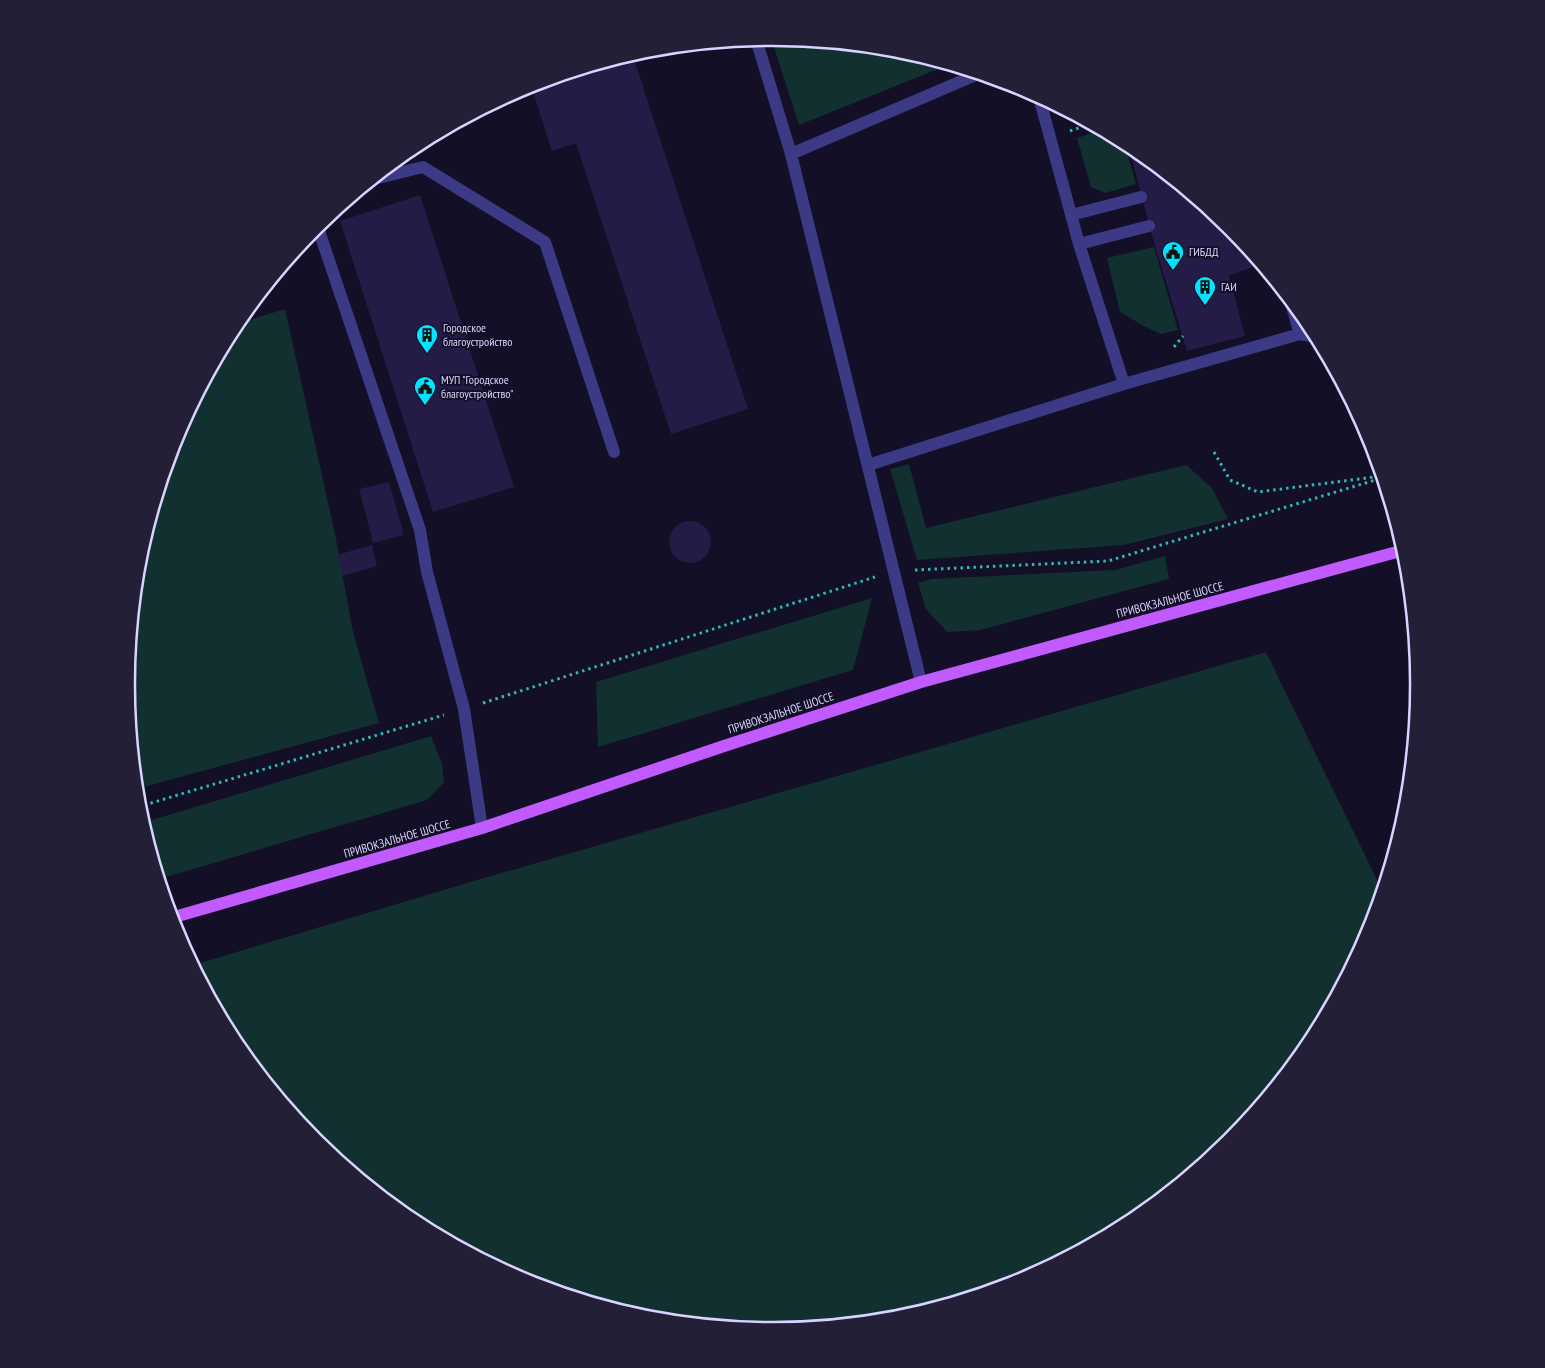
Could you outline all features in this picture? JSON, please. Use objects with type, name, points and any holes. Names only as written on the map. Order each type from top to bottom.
[{"type":"main road","name":"ПРИВОКЗАЛЬНОЕ ШОССЕ","points":[[179,916],[482,828],[921,682],[1396,552]]},
{"type":"lane","points":[[758,47],[792,154],[921,682]]},
{"type":"lane","points":[[792,154],[969,78]]},
{"type":"lane","points":[[1041,106],[1078,244],[1124,384]]},
{"type":"lane","points":[[387,176],[423,167],[545,242],[614,452]]},
{"type":"lane","points":[[1071,215],[1141,197]]},
{"type":"lane","points":[[1078,244],[1149,226]]},
{"type":"lane","points":[[320,235],[420,530],[427,572],[464,709],[482,828]]},
{"type":"lane","points":[[1296,321],[1300,334]]},
{"type":"lane","points":[[868,465],[1124,384],[1300,334],[1306,335]]},
{"type":"path","points":[[1214,452],[1230,480],[1258,492],[1376,478]]},
{"type":"path","points":[[146,804],[464,709],[893,571],[1108,561],[1376,479]]},
{"type":"green space","points":[[774,46],[856,52],[939,68],[799,125]]},
{"type":"green space","points":[[1093,133],[1128,154],[1136,184],[1105,193],[1091,187],[1077,138]]},
{"type":"green space","points":[[1154,247],[1178,330],[1161,334],[1120,312],[1107,258]]},
{"type":"green space","points":[[285,309],[335,534],[353,632],[379,723],[143,787],[136,726],[136,642],[140,601],[156,519],[183,440],[220,365],[249,320]]},
{"type":"green space","points":[[909,464],[926,528],[1186,465],[1212,488],[1228,519],[1124,545],[917,560],[890,469]]},
{"type":"green space","points":[[1165,556],[1169,579],[980,630],[947,632],[926,609],[918,583],[931,579],[1115,570]]},
{"type":"green space","points":[[872,598],[853,670],[598,747],[596,682]]},
{"type":"green space","points":[[1266,652],[1378,882],[1362,928],[1344,966],[1325,1003],[1303,1038],[1252,1104],[1223,1135],[1161,1190],[1127,1214],[1055,1256],[977,1288],[938,1300],[856,1316],[772,1322],[689,1316],[607,1300],[528,1273],[490,1256],[418,1214],[384,1190],[352,1163],[293,1104],[242,1038],[220,1003],[200,963],[474,881]]},
{"type":"green space","points":[[431,736],[442,764],[444,782],[427,800],[165,877],[150,821]]},
{"type":"building","points":[[635,62],[748,409],[671,434],[576,143],[552,151],[533,93],[607,68]]},
{"type":"building","name":"ГАИ","points":[[1131,157],[1161,178],[1193,205],[1251,263],[1252,267],[1229,276],[1245,336],[1187,351],[1154,243]]},
{"type":"building","name":"Городское благоустройство","points":[[420,195],[514,487],[433,512],[340,221]]},
{"type":"building","points":[[389,482],[404,535],[373,543],[359,489]]},
{"type":"building","points":[[694,521],[702,524],[708,530],[711,542],[708,554],[702,560],[686,563],[678,560],[672,554],[669,538],[672,530],[678,524]]},
{"type":"building","points":[[372,545],[377,566],[343,576],[337,555]]},
{"type":"place","name":"ГИБДД","points":[[1173,271]]},
{"type":"place","name":"ГАИ","points":[[1205,306]]},
{"type":"place","name":"Городское благоустройство","points":[[427,354]]},
{"type":"place","name":"МУП \"Городское благоустройство\"","points":[[425,406]]}]
